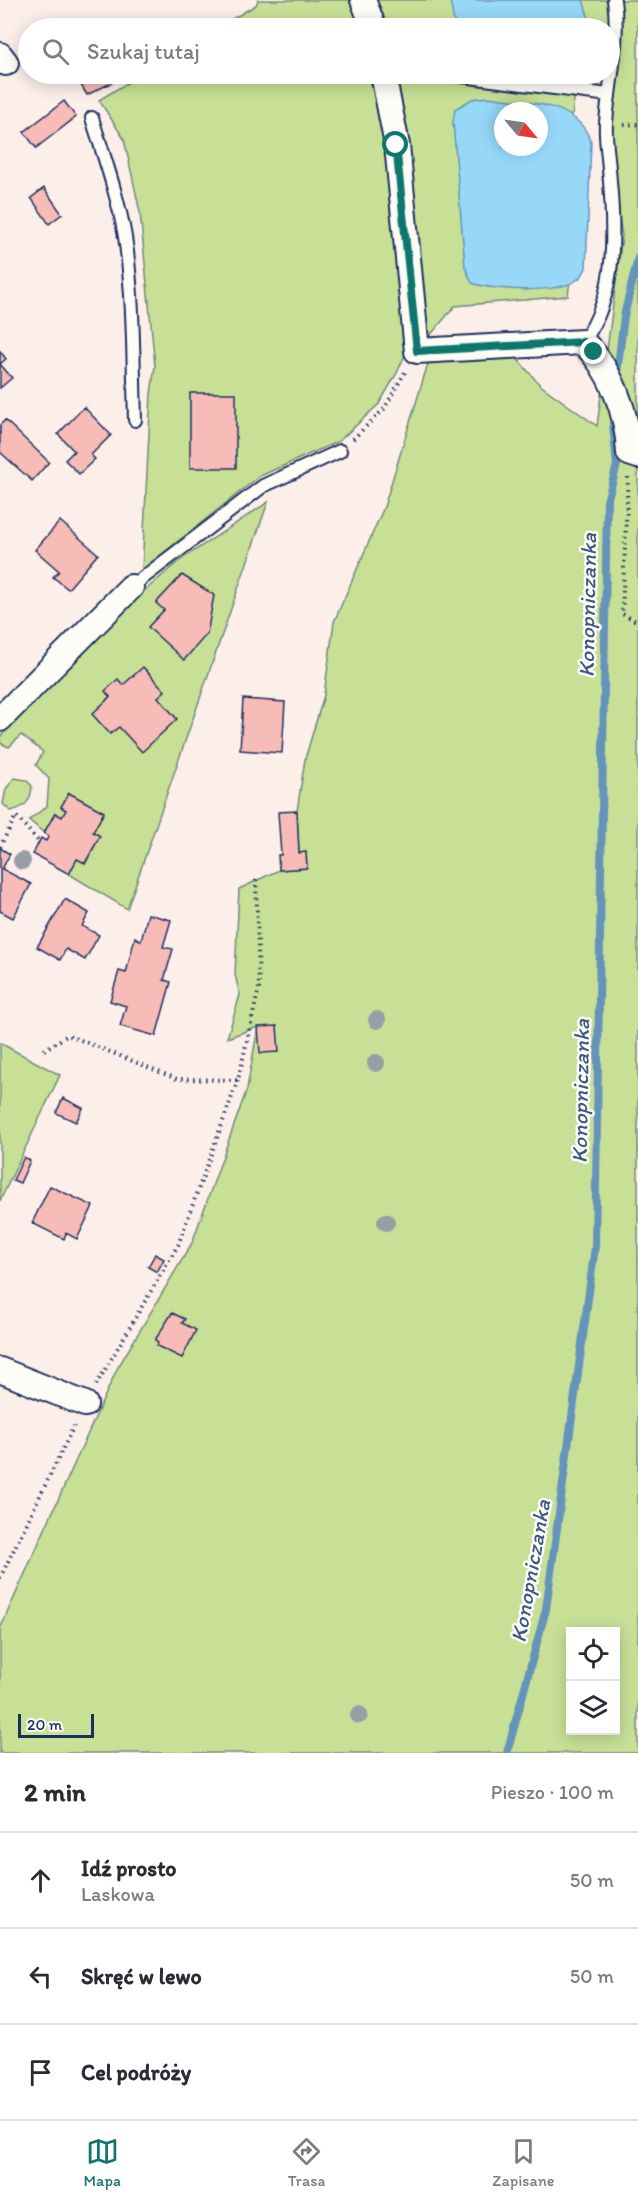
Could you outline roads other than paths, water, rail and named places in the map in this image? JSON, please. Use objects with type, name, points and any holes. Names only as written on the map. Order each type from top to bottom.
[{"type":"street","points":[[363,0],[370,18]]},
{"type":"street","points":[[385,84],[396,145],[417,351],[583,342],[594,352],[621,407],[634,454]]},
{"type":"street","points":[[0,719],[131,587]]},
{"type":"street","points":[[0,1370],[85,1404]]},
{"type":"lane","points":[[614,0],[615,18]]},
{"type":"lane","points":[[524,84],[609,95]]},
{"type":"lane","points":[[583,342],[595,326],[604,303],[614,233],[605,126],[611,84]]},
{"type":"lane","points":[[92,118],[118,203],[125,237],[130,280],[135,420]]},
{"type":"lane","points":[[131,587],[263,486],[340,451]]},
{"type":"water","points":[[450,0],[583,0],[589,18],[453,18]]},
{"type":"water","points":[[488,97],[526,102],[494,102],[494,156],[548,156],[548,106],[574,118],[584,128],[591,142],[586,268],[578,279],[557,287],[526,290],[495,288],[472,283],[465,267],[453,122],[455,109],[472,99]]},
{"type":"waterway","name":"Konopniczanka","points":[[617,374],[624,316],[638,258]]},
{"type":"waterway","name":"Konopniczanka","points":[[507,1753],[546,1609],[595,1247],[607,501],[617,465],[613,423]]}]
